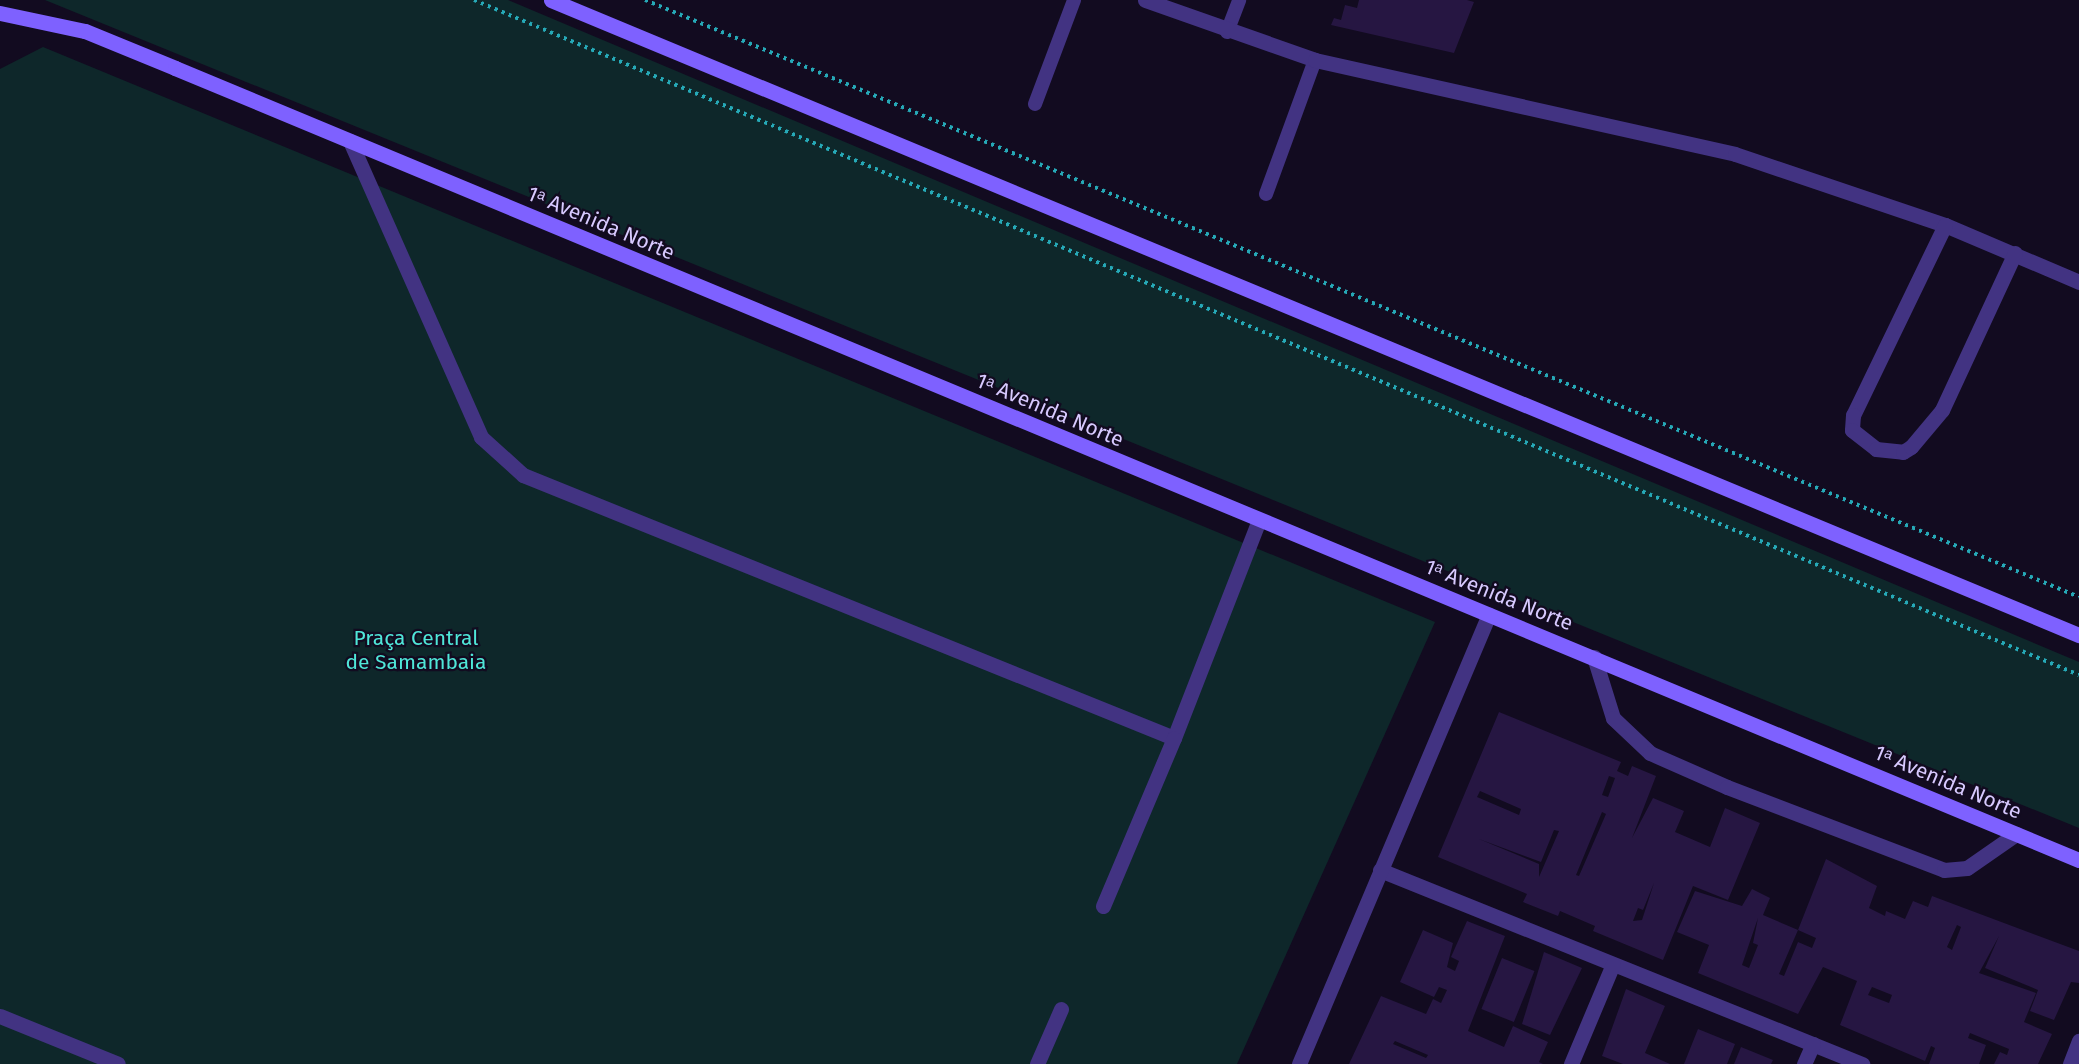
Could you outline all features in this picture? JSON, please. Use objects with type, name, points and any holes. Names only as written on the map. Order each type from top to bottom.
[{"type":"main road","points":[[0,12],[10,0]]},
{"type":"main road","points":[[551,0],[2079,635]]},
{"type":"main road","name":"1ᵃ Avenida Norte","points":[[0,12],[85,32],[2079,860]]},
{"type":"street","points":[[1145,0],[1227,32],[1315,60],[1735,154],[1945,225],[2079,282]]},
{"type":"street","points":[[350,141],[468,413],[481,437],[506,465],[1174,738]]},
{"type":"street","points":[[1945,225],[1853,415],[1852,430],[1876,449],[1903,452],[1911,447],[1942,410],[2015,253]]},
{"type":"street","points":[[1102,906],[1174,738],[1259,520]]},
{"type":"street","points":[[1299,1064],[1490,614]]},
{"type":"street","points":[[1594,657],[1613,718],[1650,753],[1726,787],[1944,870],[1967,868],[2016,834]]},
{"type":"street","points":[[1380,870],[1862,1064]]},
{"type":"street","points":[[1571,1064],[1612,964]]},
{"type":"street","points":[[1037,1064],[1061,1009]]},
{"type":"street","points":[[0,1016],[118,1064]]},
{"type":"street","points":[[2070,1064],[2079,1041]]},
{"type":"street","points":[[1804,1064],[1813,1044]]},
{"type":"lane","points":[[1035,104],[1074,0]]},
{"type":"lane","points":[[1227,32],[1239,0]]},
{"type":"lane","points":[[1266,194],[1315,60]]},
{"type":"path","points":[[474,0],[2079,675]]},
{"type":"path","points":[[645,0],[2079,597]]},
{"type":"green space","points":[[45,0],[508,0],[2079,662],[2079,828]]},
{"type":"green space","name":"Praça Central de Samambaia","points":[[43,47],[1435,622],[1237,1064],[0,1064],[0,69]]},
{"type":"building","points":[[1359,0],[1467,0],[1474,2],[1454,53],[1331,25],[1334,18],[1341,20],[1345,5],[1357,8]]},
{"type":"building","points":[[1499,712],[1621,762],[1617,771],[1628,776],[1632,766],[1656,776],[1632,838],[1653,798],[1684,811],[1675,832],[1710,847],[1725,808],[1760,823],[1728,900],[1693,886],[1663,960],[1593,931],[1595,926],[1560,911],[1558,916],[1523,902],[1527,894],[1438,857]],"holes":[[[1609,776],[1615,778],[1608,797],[1602,795]],[[1480,791],[1521,809],[1519,815],[1477,797]],[[1602,812],[1606,814],[1579,876],[1576,875]],[[1554,830],[1559,831],[1539,877],[1539,864],[1479,839],[1541,862]],[[1654,883],[1642,920],[1633,921],[1638,908],[1643,910]]]},
{"type":"building","points":[[1826,859],[1877,886],[1869,908],[1885,916],[1886,911],[1905,919],[1913,901],[1928,907],[1932,896],[2079,951],[2079,983],[2071,982],[2054,1020],[2030,1011],[2038,990],[1985,968],[1999,936],[1979,973],[2036,993],[2024,1022],[2052,1034],[2038,1064],[1994,1064],[2000,1052],[2007,1055],[2009,1049],[1970,1033],[1968,1038],[1986,1045],[1979,1064],[1929,1064],[1935,1048],[1931,1046],[1925,1061],[1840,1025],[1857,981],[1823,967],[1798,1014],[1698,973],[1709,945],[1677,932],[1695,891],[1742,906],[1752,889],[1770,898],[1763,915],[1798,930]],"holes":[[[1758,918],[1753,943],[1758,945],[1749,968],[1742,965]],[[1957,925],[1961,927],[1952,950],[1947,947]],[[1798,930],[1816,938],[1812,948],[1798,942],[1784,976],[1779,974]],[[1872,987],[1892,995],[1889,1003],[1868,995]]]},
{"type":"building","points":[[1467,921],[1505,936],[1468,1031],[1504,1047],[1513,1026],[1548,1042],[1539,1062],[1543,1064],[1349,1064],[1381,996],[1426,1014],[1433,999],[1441,1003],[1447,990],[1439,987],[1434,997],[1400,982],[1423,930],[1453,943],[1447,967],[1455,971],[1459,961],[1451,957]],"holes":[[[1395,1041],[1428,1055],[1426,1058],[1393,1044]]]},
{"type":"building","points":[[1544,952],[1582,968],[1550,1035],[1522,1024]]},
{"type":"building","points":[[1502,958],[1534,971],[1514,1022],[1481,1009]]},
{"type":"building","points":[[1626,989],[1665,1006],[1645,1053],[1670,1064],[1623,1064],[1602,1056]]},
{"type":"building","points":[[1698,1029],[1735,1044],[1727,1064],[1684,1064]]},
{"type":"building","points":[[1741,1047],[1773,1060],[1771,1064],[1734,1064]]}]
